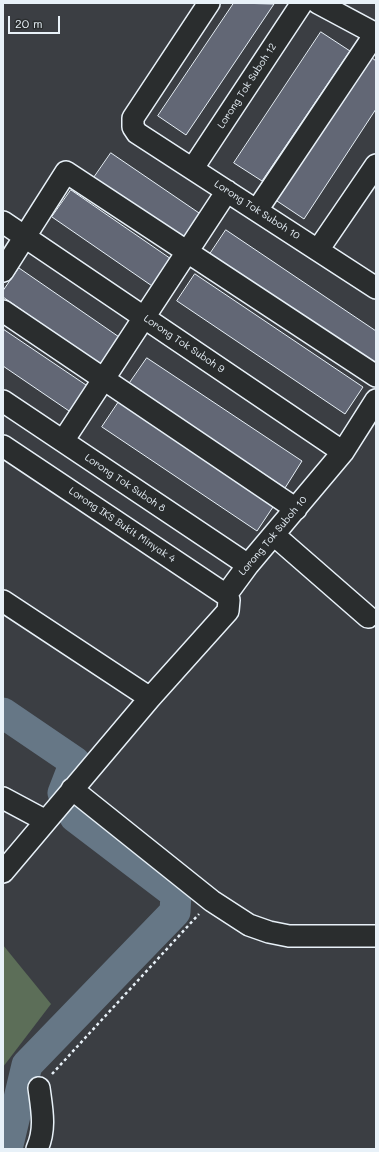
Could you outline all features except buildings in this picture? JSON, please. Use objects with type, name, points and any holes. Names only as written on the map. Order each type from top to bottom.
[{"type":"street","name":"Lorong Tok Suboh 10","points":[[208,3],[133,118],[133,127],[137,133],[376,288]]},
{"type":"street","name":"Lorong Tok Suboh 12","points":[[193,168],[302,3]]},
{"type":"street","points":[[257,210],[376,34],[318,3]]},
{"type":"street","points":[[318,250],[376,165]]},
{"type":"street","points":[[3,271],[66,172],[376,376]]},
{"type":"street","points":[[63,441],[227,191]]},
{"type":"street","name":"Lorong Tok Suboh 9","points":[[3,222],[343,452]]},
{"type":"street","points":[[3,311],[296,509]]},
{"type":"street","name":"Lorong Tok Suboh 10","points":[[3,872],[150,698],[227,603],[248,565],[343,452],[376,400]]},
{"type":"street","name":"Lorong Tok Suboh 8","points":[[3,401],[248,565]]},
{"type":"street","name":"Lorong IKS Bukit Minyak 4","points":[[3,446],[227,603]]},
{"type":"street","points":[[274,535],[368,617]]},
{"type":"street","points":[[3,601],[150,698]]},
{"type":"street","points":[[3,798],[61,802],[212,901],[249,924],[268,932],[290,936],[376,936]]},
{"type":"street","points":[[37,1149],[42,1138],[44,1125],[39,1088]]},
{"type":"path","points":[[39,1088],[212,901]]},
{"type":"green space","points":[[3,945],[51,1004],[3,1067]]},
{"type":"waterway","points":[[3,713],[75,762],[63,793],[75,817],[176,894],[175,912],[27,1065],[7,1149]]}]
